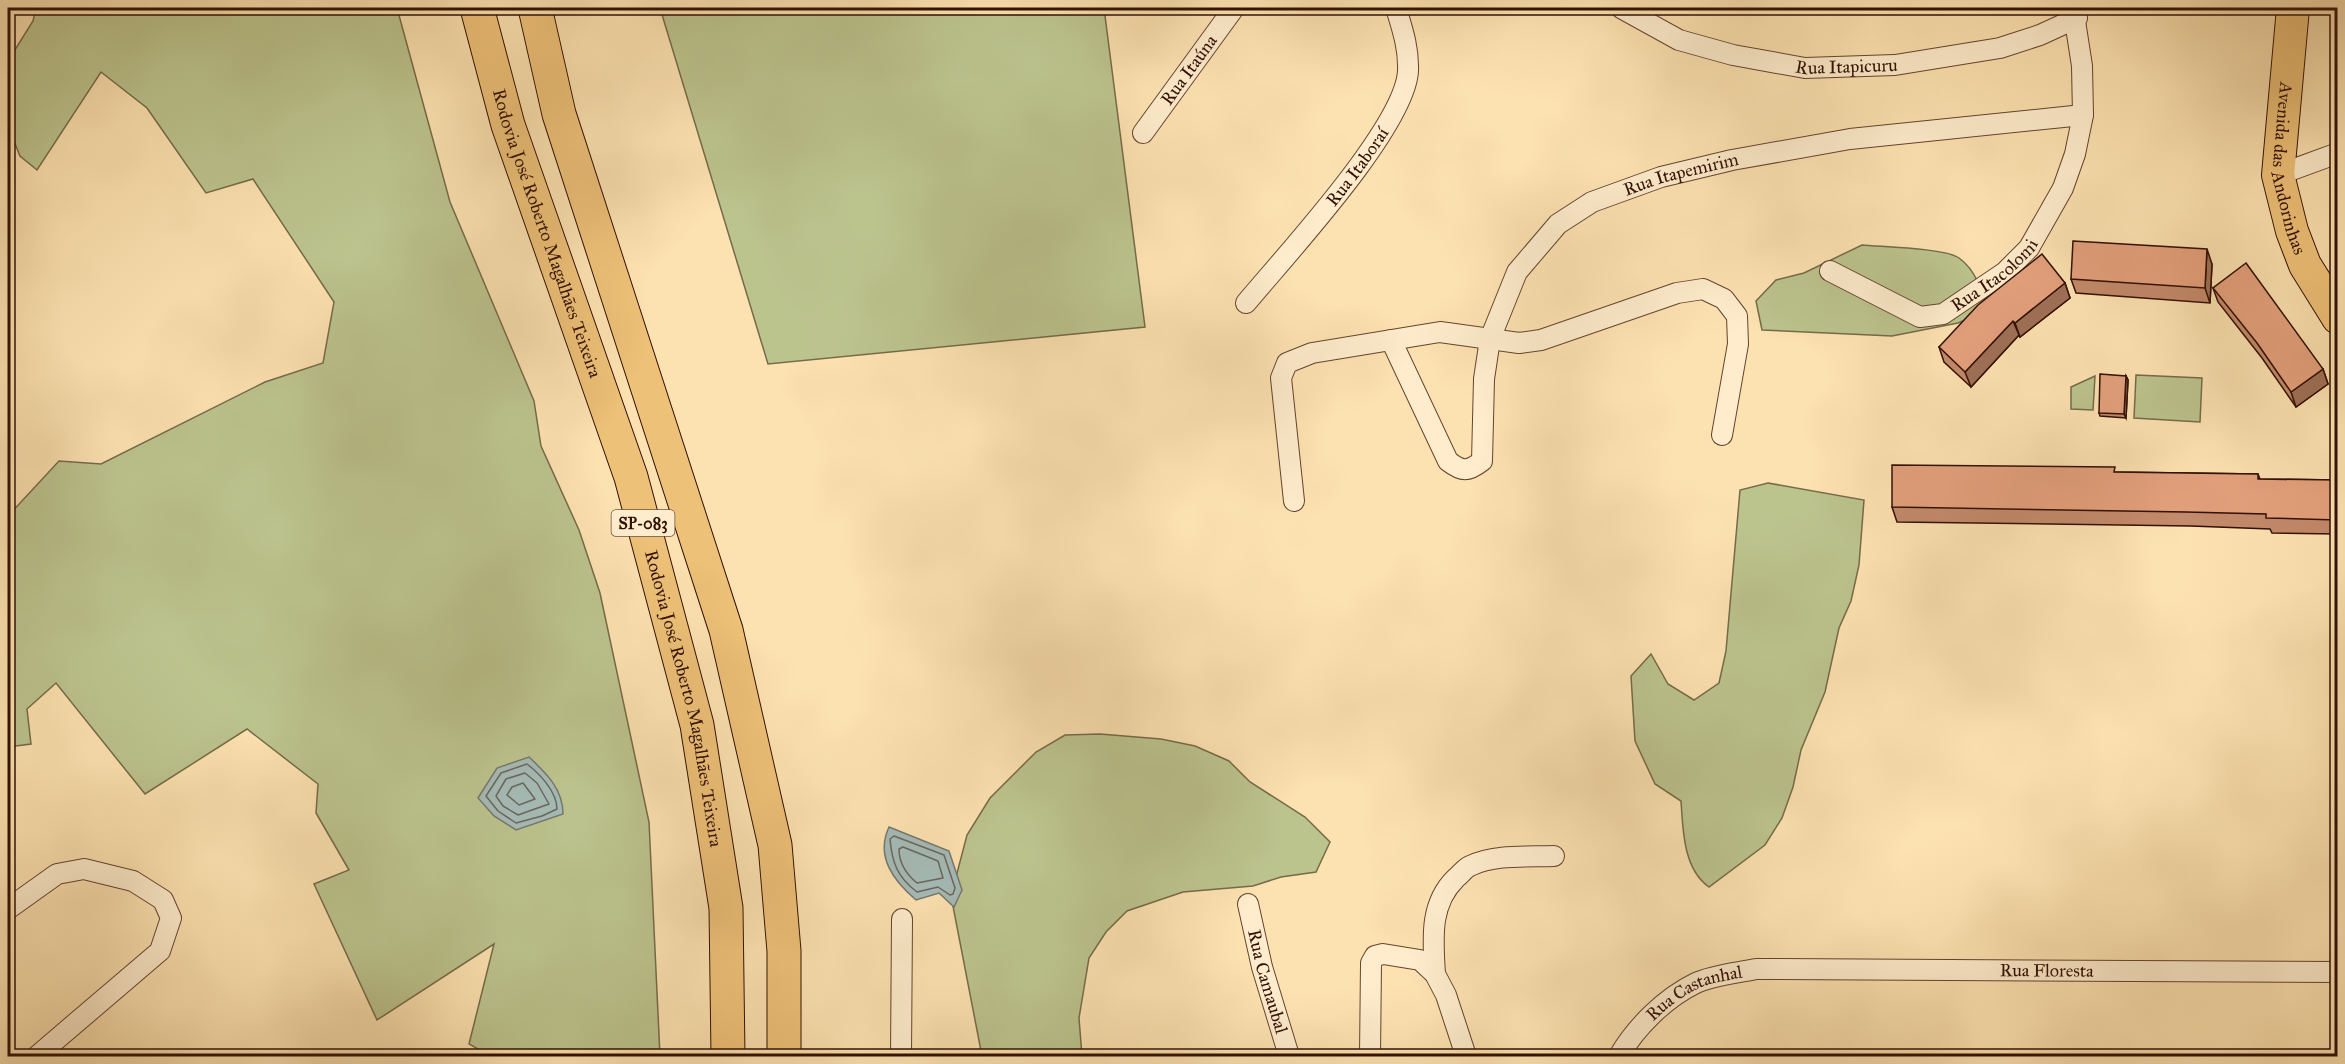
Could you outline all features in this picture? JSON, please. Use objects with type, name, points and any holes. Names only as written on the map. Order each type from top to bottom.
[{"type":"highway","name":"Rodovia José Roberto Magalhães Teixeira","points":[[477,8],[508,125],[631,477],[697,725],[726,908],[728,1056]]},
{"type":"highway","name":"SP-083","points":[[535,8],[559,114],[726,630],[775,844],[784,951],[784,1056]]},
{"type":"main road","name":"Avenida das Andorinhas","points":[[2293,8],[2278,175],[2292,231],[2305,265],[2337,318]]},
{"type":"street","name":"Rua Itaúna","points":[[1143,133],[1234,8]]},
{"type":"street","name":"Rua Itaboraí","points":[[1246,303],[1364,160],[1399,105],[1408,72],[1406,41],[1396,8]]},
{"type":"street","name":"Rua Itapicuru","points":[[1621,8],[1678,40],[1733,56],[1805,68],[1895,65],[2000,48],[2040,35],[2075,13]]},
{"type":"street","name":"Rua Itacolomi","points":[[1830,271],[1920,317],[1943,314],[2005,272],[2029,248],[2063,188],[2075,154],[2083,115],[2082,66],[2075,13]]},
{"type":"street","name":"Rua Itapemirim","points":[[1391,340],[1448,461],[1459,470],[1469,471],[1482,461],[1484,379],[1490,339],[1517,272],[1558,224],[1592,202],[1660,177],[1732,160],[1826,143],[1956,126],[2083,115]]},
{"type":"street","points":[[2278,175],[2337,153]]},
{"type":"street","points":[[1294,501],[1281,378],[1287,363],[1312,353],[1440,332],[1519,344],[1541,340],[1677,293],[1703,289],[1724,299],[1737,316],[1735,371],[1722,435]]},
{"type":"street","points":[[1435,974],[1433,940],[1435,911],[1452,882],[1470,866],[1499,859],[1554,856]]},
{"type":"street","points":[[8,909],[57,874],[84,869],[133,881],[163,900],[171,918],[160,951],[37,1056]]},
{"type":"street","name":"Rua Camaubal","points":[[1248,904],[1262,967],[1289,1056]]},
{"type":"street","points":[[901,1056],[902,919]]},
{"type":"street","points":[[1370,1056],[1371,963],[1375,956],[1383,954],[1420,960],[1435,974],[1446,995],[1466,1056]]},
{"type":"street","name":"Rua Floresta","points":[[1756,969],[2337,972]]},
{"type":"street","name":"Rua Castanhal","points":[[1619,1056],[1628,1041],[1660,1007],[1697,983],[1756,969]]},
{"type":"green space","points":[[36,8],[397,8],[450,202],[534,401],[541,446],[579,530],[600,593],[649,822],[660,1056],[490,1056],[469,1044],[494,944],[377,1020],[314,884],[349,870],[316,813],[318,784],[247,729],[145,794],[56,683],[27,709],[31,744],[8,747],[8,516],[59,461],[101,464],[265,382],[323,363],[334,302],[253,179],[206,193],[147,108],[101,72],[37,170],[20,156],[8,126],[8,61],[33,21]]},
{"type":"green space","points":[[660,8],[1104,8],[1145,327],[768,364]]},
{"type":"green space","points":[[1862,245],[1927,250],[1959,258],[1974,275],[1981,289],[1987,311],[1958,323],[1892,336],[1762,330],[1756,301],[1776,280],[1804,273]]},
{"type":"green space","points":[[2136,375],[2202,378],[2200,422],[2134,418]]},
{"type":"green space","points":[[2095,376],[2093,410],[2071,409],[2071,387]]},
{"type":"green space","points":[[1768,483],[1864,500],[1859,565],[1851,601],[1839,628],[1825,692],[1801,750],[1793,787],[1782,818],[1765,845],[1709,887],[1700,879],[1689,859],[1684,836],[1681,801],[1655,784],[1635,741],[1631,676],[1651,654],[1668,684],[1694,700],[1719,683],[1726,651],[1740,490]]},
{"type":"green space","points":[[1100,734],[1161,739],[1195,746],[1229,761],[1250,782],[1305,817],[1330,842],[1316,872],[1281,877],[1253,886],[1183,892],[1127,911],[1106,932],[1089,958],[1079,1018],[1082,1056],[982,1056],[951,896],[967,835],[990,798],[1036,752],[1065,735]]},
{"type":"water","points":[[529,757],[557,789],[563,814],[516,830],[494,816],[478,798],[497,768]]},
{"type":"water","points":[[889,827],[949,851],[962,890],[954,907],[939,893],[916,900],[901,885],[889,868],[886,858],[884,848]]},
{"type":"building","points":[[2073,241],[2207,249],[2205,288],[2071,279]]},
{"type":"building","points":[[2042,254],[2065,283],[2015,323],[2013,321],[1965,372],[1939,347],[1978,305]]},
{"type":"building","points":[[2246,263],[2323,369],[2291,392],[2257,343],[2213,288]]},
{"type":"building","points":[[2100,374],[2126,376],[2124,414],[2099,413]]},
{"type":"building","points":[[1892,465],[2115,467],[2114,472],[2258,474],[2258,479],[2337,480],[2337,520],[2266,518],[2266,514],[1892,507]]}]
